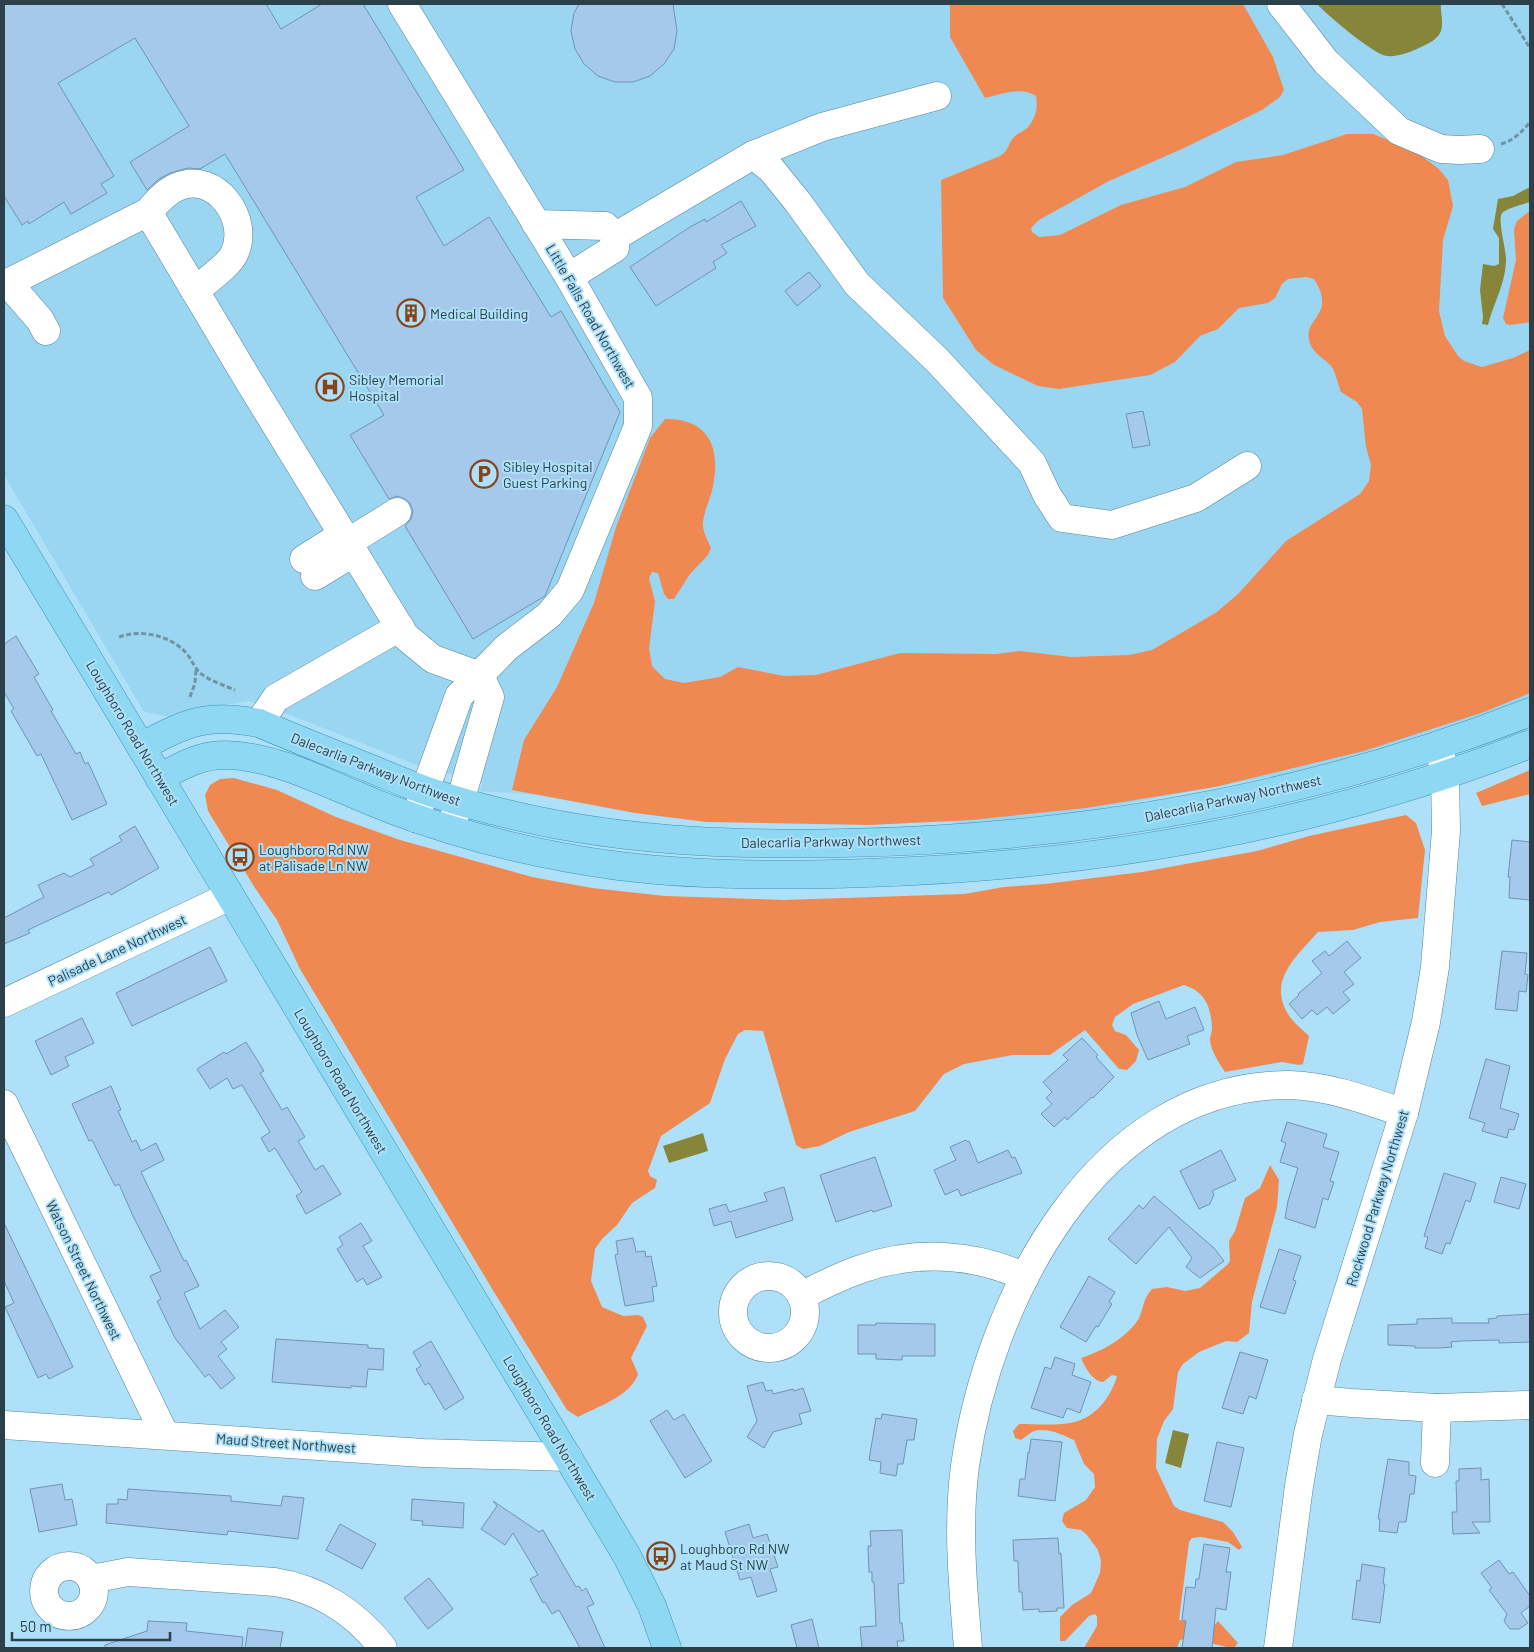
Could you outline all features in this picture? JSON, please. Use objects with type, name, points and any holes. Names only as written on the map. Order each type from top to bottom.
[{"type":"main road","name":"Loughboro Road Northwest","points":[[4,519],[568,1457],[640,1581],[652,1606],[667,1648]]},
{"type":"main road","name":"Dalecarlia Parkway Northwest","points":[[142,747],[175,729],[193,722],[212,719],[243,720],[259,723],[426,791],[460,802],[542,822],[623,836],[752,844],[916,841],[1050,830],[1189,809],[1262,794],[1333,777],[1439,745],[1530,712]]},
{"type":"main road","points":[[159,778],[189,761],[226,755],[264,761],[295,771],[415,818],[534,852],[639,868],[750,874],[907,872],[1088,856],[1200,838],[1332,809],[1445,776],[1530,744]]},
{"type":"street","name":"Little Falls Road Northwest","points":[[402,4],[569,277],[638,398],[638,426],[570,590],[549,614],[506,648],[459,696],[415,818]]},
{"type":"street","points":[[1281,4],[1326,62],[1399,131],[1441,149],[1480,148]]},
{"type":"street","points":[[616,236],[753,155],[822,127],[937,96]]},
{"type":"street","points":[[753,155],[771,169],[858,284],[937,360],[1032,463],[1047,495],[1062,518],[1112,525],[1196,498],[1247,466]]},
{"type":"street","points":[[52,327],[40,320],[10,288],[148,212],[162,196],[178,186],[196,184],[210,187],[224,197],[234,214],[239,229],[239,243],[233,257],[195,291]]},
{"type":"street","points":[[148,212],[405,636],[433,658],[480,676],[490,697],[460,802],[449,829]]},
{"type":"street","points":[[536,224],[605,226],[616,236]]},
{"type":"street","points":[[569,277],[615,248],[616,236]]},
{"type":"street","points":[[309,567],[397,512]]},
{"type":"street","points":[[259,723],[276,698],[400,627]]},
{"type":"street","name":"Rockwood Parkway Northwest","points":[[1278,1648],[1300,1486],[1308,1434],[1316,1400],[1327,1358],[1404,1113],[1426,1022],[1435,967],[1446,832],[1445,776],[1439,745]]},
{"type":"street","name":"Palisade Lane Northwest","points":[[4,1003],[230,896]]},
{"type":"street","points":[[968,1648],[960,1528],[965,1466],[973,1420],[985,1375],[1004,1323],[1025,1277],[1066,1210],[1105,1165],[1138,1135],[1195,1103],[1245,1089],[1268,1086],[1298,1086],[1338,1091],[1404,1113]]},
{"type":"street","name":"Watson Street Northwest","points":[[4,1104],[164,1435]]},
{"type":"street","points":[[801,1296],[862,1268],[912,1258],[937,1256],[975,1260],[1025,1277]]},
{"type":"street","points":[[1316,1400],[1352,1404],[1437,1408],[1530,1405]]},
{"type":"street","points":[[1435,1463],[1437,1408]]},
{"type":"street","name":"Maud Street Northwest","points":[[4,1425],[423,1452],[568,1457]]},
{"type":"street","points":[[91,1579],[128,1572],[274,1582],[294,1586],[325,1598],[344,1610],[362,1624],[383,1648]]},
{"type":"path","points":[[1502,4],[1530,48]]},
{"type":"path","points":[[1480,148],[1508,142],[1526,128],[1530,122]]},
{"type":"path","points":[[119,637],[129,633],[141,633],[160,637],[177,645],[186,653],[201,673],[235,690]]},
{"type":"path","points":[[190,697],[195,683],[196,668]]},
{"type":"shaded area","points":[[4,4],[1530,4],[1530,699],[1439,745],[1007,826],[480,791],[483,783],[419,766],[298,718],[249,701],[199,709],[171,717],[144,712],[4,475]]},
{"type":"shaded area","points":[[950,4],[1243,4],[1273,57],[1284,90],[1280,97],[1262,110],[1184,148],[1109,181],[1039,220],[1031,228],[1032,232],[1039,237],[1060,235],[1121,205],[1185,187],[1236,162],[1283,155],[1347,134],[1373,134],[1415,151],[1439,169],[1448,180],[1453,206],[1443,240],[1439,311],[1445,336],[1458,356],[1464,361],[1482,367],[1513,358],[1530,350],[1530,693],[1484,712],[1364,751],[1215,787],[1086,808],[972,820],[870,825],[706,822],[635,813],[512,790],[524,740],[557,687],[594,603],[616,527],[650,438],[665,419],[680,420],[701,429],[713,447],[715,459],[713,486],[703,523],[704,532],[711,548],[708,555],[690,574],[674,599],[668,599],[664,594],[658,573],[652,572],[649,578],[655,602],[649,648],[652,666],[665,679],[684,683],[720,677],[738,667],[784,676],[816,675],[900,653],[996,654],[1020,651],[1071,657],[1129,655],[1152,650],[1217,612],[1238,594],[1286,541],[1360,494],[1369,481],[1371,465],[1366,447],[1362,409],[1357,402],[1341,392],[1333,369],[1310,344],[1309,332],[1321,308],[1322,300],[1314,279],[1306,277],[1288,279],[1282,284],[1275,298],[1268,303],[1239,308],[1218,329],[1200,336],[1175,362],[1150,375],[1059,389],[1038,386],[994,365],[976,350],[943,298],[941,180],[1003,154],[1013,138],[1031,123],[1036,112],[1037,100],[1036,96],[1030,93],[1018,91],[985,98],[950,37]]},
{"type":"shaded area","points":[[1317,4],[1441,4],[1442,28],[1438,36],[1427,44],[1404,54],[1387,56],[1362,42]]},
{"type":"shaded area","points":[[1530,187],[1530,202],[1502,213],[1501,222],[1506,257],[1505,270],[1488,325],[1482,324],[1480,290],[1483,264],[1494,266],[1499,264],[1499,238],[1493,229],[1498,199],[1513,196]]},
{"type":"shaded area","points":[[1530,211],[1530,322],[1511,325],[1506,324],[1503,318],[1516,260],[1514,229],[1517,221]]},
{"type":"shaded area","points":[[1530,770],[1530,794],[1482,806],[1476,793]]},
{"type":"shaded area","points":[[234,778],[277,790],[336,817],[400,840],[532,877],[592,888],[665,896],[784,900],[964,894],[1004,887],[1142,872],[1257,851],[1309,836],[1406,815],[1416,823],[1425,850],[1418,918],[1380,922],[1353,930],[1318,932],[1286,971],[1281,993],[1283,1004],[1292,1020],[1309,1036],[1303,1064],[1282,1062],[1225,1072],[1212,1048],[1210,1038],[1212,1028],[1206,1001],[1197,992],[1184,985],[1133,1004],[1115,1017],[1112,1025],[1115,1031],[1126,1035],[1139,1050],[1136,1061],[1127,1070],[1119,1069],[1085,1030],[1050,1055],[1013,1055],[964,1064],[944,1074],[915,1111],[849,1132],[820,1146],[803,1149],[796,1145],[763,1031],[745,1030],[738,1034],[725,1059],[710,1103],[661,1136],[648,1171],[650,1176],[657,1180],[655,1188],[632,1203],[617,1225],[602,1239],[595,1249],[591,1281],[602,1307],[623,1316],[638,1315],[643,1317],[647,1326],[631,1358],[638,1374],[634,1382],[621,1395],[578,1417],[567,1410],[494,1292],[300,969],[277,920],[208,811],[205,795],[210,785],[220,779]]},
{"type":"shaded area","points":[[703,1133],[708,1151],[669,1163],[663,1146]]},
{"type":"shaded area","points":[[1270,1165],[1279,1180],[1277,1207],[1252,1302],[1249,1333],[1237,1342],[1226,1341],[1199,1352],[1183,1364],[1178,1372],[1173,1409],[1164,1421],[1157,1439],[1156,1468],[1174,1506],[1180,1510],[1223,1522],[1233,1532],[1242,1547],[1239,1550],[1228,1542],[1201,1537],[1192,1538],[1189,1542],[1179,1620],[1213,1627],[1218,1621],[1238,1643],[1234,1648],[1231,1648],[1189,1638],[1180,1640],[1177,1648],[1084,1648],[1097,1626],[1095,1614],[1089,1616],[1065,1641],[1060,1641],[1060,1617],[1072,1605],[1091,1593],[1100,1573],[1101,1561],[1098,1550],[1081,1530],[1067,1528],[1062,1521],[1064,1513],[1086,1500],[1095,1487],[1094,1474],[1084,1464],[1074,1440],[1055,1432],[1039,1430],[1034,1431],[1021,1440],[1015,1438],[1013,1431],[1019,1424],[1074,1422],[1089,1416],[1102,1405],[1111,1391],[1117,1376],[1112,1375],[1103,1382],[1095,1379],[1089,1373],[1081,1358],[1105,1348],[1127,1333],[1138,1320],[1146,1297],[1152,1289],[1167,1287],[1185,1291],[1200,1288],[1228,1264],[1230,1261],[1229,1241],[1235,1231],[1245,1198],[1260,1188]]},
{"type":"shaded area","points":[[1173,1430],[1189,1434],[1181,1468],[1165,1463]]},
{"type":"building","points":[[4,4],[266,4],[281,29],[322,4],[363,4],[464,170],[416,197],[444,246],[489,217],[551,317],[561,311],[620,412],[545,596],[473,639],[405,526],[411,519],[413,511],[410,503],[397,496],[389,499],[350,435],[384,415],[225,154],[200,169],[188,168],[170,173],[159,179],[147,190],[130,162],[189,126],[135,38],[58,83],[114,176],[101,184],[107,193],[71,214],[64,202],[29,224],[28,221],[22,225],[4,196]]},
{"type":"building","points":[[579,4],[673,4],[677,31],[674,49],[664,64],[650,76],[633,82],[615,82],[598,76],[584,64],[575,49],[571,31],[574,13]]},
{"type":"building","points":[[741,201],[756,226],[721,245],[727,253],[713,262],[716,268],[656,306],[630,267],[690,227],[705,219],[706,222]]},
{"type":"building","points":[[809,272],[821,286],[797,306],[785,291]]},
{"type":"building","points":[[1143,411],[1150,445],[1133,448],[1126,414]]},
{"type":"building","points":[[16,636],[39,674],[34,677],[53,710],[51,711],[76,754],[80,752],[85,764],[88,762],[107,804],[72,820],[41,754],[37,756],[11,711],[14,709],[4,692],[4,644]]},
{"type":"building","points":[[135,826],[159,868],[111,895],[109,892],[28,930],[30,933],[4,944],[4,918],[44,897],[38,885],[64,873],[70,877],[94,865],[90,859],[122,841],[119,836]]},
{"type":"building","points":[[1512,840],[1530,842],[1530,900],[1509,898],[1510,877],[1508,877]]},
{"type":"building","points":[[1347,941],[1361,958],[1344,972],[1354,984],[1343,992],[1350,1000],[1333,1014],[1327,1007],[1317,1015],[1312,1010],[1302,1019],[1289,1004],[1322,973],[1312,961],[1325,951],[1329,956]]},
{"type":"building","points":[[210,947],[227,981],[132,1026],[116,993]]},
{"type":"building","points":[[1502,951],[1527,953],[1525,974],[1528,975],[1526,992],[1519,991],[1517,1011],[1495,1009]]},
{"type":"building","points":[[1159,1001],[1166,1019],[1195,1007],[1204,1030],[1187,1036],[1190,1044],[1148,1060],[1137,1035],[1131,1013]]},
{"type":"building","points":[[82,1018],[94,1043],[65,1057],[69,1066],[51,1075],[35,1041]]},
{"type":"building","points":[[1082,1038],[1098,1055],[1096,1057],[1114,1077],[1067,1120],[1065,1117],[1054,1127],[1041,1114],[1052,1104],[1046,1098],[1052,1092],[1043,1082],[1068,1060],[1063,1055]]},
{"type":"building","points":[[246,1042],[264,1071],[260,1073],[282,1110],[287,1107],[305,1137],[298,1141],[315,1170],[323,1165],[341,1194],[306,1214],[296,1196],[302,1192],[275,1148],[269,1152],[261,1138],[270,1132],[242,1085],[233,1089],[227,1078],[210,1089],[197,1069],[224,1052],[226,1054]]},
{"type":"building","points":[[1486,1059],[1510,1066],[1500,1108],[1519,1114],[1514,1130],[1509,1129],[1507,1138],[1482,1131],[1485,1123],[1469,1118]]},
{"type":"building","points":[[111,1086],[121,1110],[118,1111],[132,1142],[136,1140],[141,1151],[156,1143],[164,1160],[141,1172],[184,1261],[186,1260],[199,1286],[184,1293],[200,1329],[225,1310],[239,1327],[221,1342],[227,1349],[218,1356],[235,1378],[221,1389],[209,1374],[205,1377],[175,1338],[157,1301],[161,1299],[150,1276],[161,1271],[119,1184],[115,1186],[92,1140],[89,1141],[72,1104]]},
{"type":"building","points":[[1287,1122],[1327,1134],[1323,1147],[1339,1152],[1330,1181],[1334,1182],[1328,1200],[1323,1198],[1315,1228],[1285,1218],[1298,1168],[1280,1162],[1286,1143],[1281,1141]]},
{"type":"building","points":[[966,1140],[969,1141],[978,1163],[1008,1150],[1012,1158],[1015,1157],[1022,1173],[961,1196],[958,1189],[945,1195],[934,1170],[956,1160],[950,1147]]},
{"type":"building","points":[[1221,1150],[1236,1180],[1212,1191],[1214,1194],[1210,1204],[1199,1209],[1180,1171]]},
{"type":"building","points":[[875,1157],[892,1206],[873,1212],[872,1210],[836,1222],[820,1175]]},
{"type":"building","points":[[1444,1173],[1476,1183],[1470,1202],[1466,1200],[1450,1244],[1446,1243],[1442,1254],[1425,1248],[1428,1237],[1424,1236]]},
{"type":"building","points":[[1501,1177],[1526,1184],[1519,1209],[1494,1202]]},
{"type":"building","points":[[784,1187],[793,1220],[736,1238],[731,1221],[714,1226],[709,1209],[726,1204],[729,1212],[767,1201],[764,1193]]},
{"type":"building","points":[[1154,1196],[1214,1248],[1224,1261],[1200,1278],[1186,1267],[1192,1258],[1169,1227],[1136,1264],[1108,1239],[1139,1205],[1143,1209]]},
{"type":"building","points":[[4,1223],[73,1367],[49,1379],[46,1374],[38,1378],[5,1307],[14,1303],[4,1281]]},
{"type":"building","points":[[361,1223],[372,1241],[363,1246],[382,1277],[367,1285],[363,1278],[357,1282],[337,1249],[343,1245],[339,1237]]},
{"type":"building","points":[[633,1238],[636,1252],[645,1251],[646,1257],[651,1256],[657,1286],[652,1287],[654,1301],[625,1306],[615,1255],[618,1254],[616,1241]]},
{"type":"building","points":[[1279,1249],[1301,1256],[1293,1280],[1296,1281],[1285,1314],[1260,1307]]},
{"type":"building","points":[[1089,1276],[1115,1292],[1109,1302],[1112,1304],[1086,1342],[1060,1327]]},
{"type":"building","points":[[1530,1314],[1530,1342],[1499,1343],[1499,1340],[1461,1341],[1451,1342],[1452,1347],[1440,1348],[1388,1345],[1388,1325],[1417,1324],[1417,1319],[1452,1318],[1452,1323],[1489,1323],[1488,1319],[1497,1318],[1497,1316]]},
{"type":"building","points":[[876,1323],[935,1324],[935,1356],[902,1356],[902,1360],[876,1359],[876,1354],[858,1354],[858,1325],[876,1325]]},
{"type":"building","points":[[276,1339],[368,1345],[368,1348],[384,1349],[383,1370],[368,1369],[366,1387],[351,1386],[351,1388],[272,1382]]},
{"type":"building","points":[[431,1341],[464,1398],[445,1410],[429,1383],[425,1385],[416,1369],[421,1366],[413,1352]]},
{"type":"building","points":[[1240,1352],[1268,1360],[1256,1399],[1249,1396],[1243,1414],[1222,1408]]},
{"type":"building","points":[[1055,1357],[1075,1364],[1072,1375],[1091,1382],[1080,1413],[1067,1408],[1063,1418],[1031,1408],[1045,1367],[1051,1369]]},
{"type":"building","points":[[763,1382],[766,1391],[772,1390],[773,1394],[803,1388],[811,1411],[799,1414],[802,1424],[773,1432],[764,1448],[747,1437],[757,1421],[747,1386]]},
{"type":"building","points":[[667,1410],[674,1420],[684,1414],[712,1461],[685,1478],[650,1421]]},
{"type":"building","points":[[882,1414],[917,1419],[914,1440],[907,1440],[903,1464],[898,1464],[896,1476],[880,1473],[881,1462],[869,1460],[876,1418],[881,1419]]},
{"type":"building","points":[[1031,1439],[1062,1442],[1055,1501],[1018,1496],[1020,1479],[1025,1479]]},
{"type":"building","points":[[1217,1442],[1244,1448],[1231,1507],[1204,1501]]},
{"type":"building","points":[[1388,1459],[1409,1462],[1409,1475],[1416,1476],[1414,1494],[1410,1494],[1406,1522],[1399,1522],[1397,1533],[1379,1531],[1380,1519],[1378,1519]]},
{"type":"building","points":[[1481,1468],[1481,1480],[1489,1479],[1490,1522],[1472,1522],[1480,1533],[1453,1534],[1452,1512],[1457,1512],[1456,1481],[1459,1481],[1459,1469]]},
{"type":"building","points":[[62,1484],[65,1500],[72,1499],[77,1525],[39,1532],[30,1489]]},
{"type":"building","points":[[128,1489],[231,1496],[231,1501],[281,1506],[283,1496],[304,1498],[298,1539],[228,1531],[227,1535],[106,1523],[107,1504],[118,1504],[118,1499],[127,1500]]},
{"type":"building","points":[[412,1499],[464,1503],[463,1528],[422,1525],[423,1521],[411,1520]]},
{"type":"building","points":[[493,1501],[539,1532],[543,1530],[576,1587],[579,1586],[582,1591],[586,1588],[594,1604],[587,1607],[605,1648],[580,1648],[559,1610],[552,1614],[545,1602],[543,1603],[530,1579],[538,1575],[513,1533],[505,1545],[481,1529],[497,1506]]},
{"type":"building","points":[[340,1524],[376,1544],[362,1569],[326,1550]]},
{"type":"building","points":[[749,1524],[753,1538],[767,1534],[778,1567],[770,1569],[777,1591],[757,1597],[751,1577],[740,1580],[725,1532]]},
{"type":"building","points":[[902,1530],[904,1583],[898,1584],[900,1623],[902,1623],[904,1641],[897,1641],[898,1648],[862,1648],[860,1627],[876,1626],[874,1582],[872,1582],[872,1572],[869,1572],[868,1546],[871,1546],[870,1531]]},
{"type":"building","points":[[1058,1538],[1059,1554],[1061,1553],[1064,1608],[1057,1608],[1057,1611],[1039,1612],[1039,1609],[1023,1610],[1022,1592],[1019,1592],[1018,1561],[1014,1561],[1013,1540]]},
{"type":"building","points":[[1204,1544],[1230,1548],[1226,1572],[1231,1572],[1226,1610],[1216,1608],[1212,1648],[1182,1648],[1186,1621],[1182,1620],[1186,1587],[1195,1588],[1196,1579],[1199,1579]]},
{"type":"building","points":[[1499,1560],[1509,1574],[1513,1572],[1530,1596],[1530,1606],[1521,1613],[1528,1623],[1519,1629],[1510,1629],[1504,1621],[1507,1614],[1489,1590],[1492,1588],[1481,1573]]},
{"type":"building","points":[[1362,1564],[1385,1568],[1380,1623],[1352,1619],[1357,1580],[1360,1581]]},
{"type":"building","points":[[429,1578],[453,1609],[428,1629],[404,1598]]},
{"type":"building","points":[[812,1619],[819,1648],[797,1648],[791,1625]]},
{"type":"building","points":[[148,1621],[187,1623],[186,1631],[243,1637],[242,1648],[105,1648],[105,1645],[147,1631]]},
{"type":"building","points":[[248,1628],[283,1632],[280,1648],[245,1648]]},
{"type":"place","name":"Medical Building","points":[[411,313]]},
{"type":"place","name":"Sibley Memorial Hospital","points":[[330,387]]},
{"type":"place","name":"Sibley Hospital Guest Parking","points":[[484,474]]},
{"type":"place","name":"Loughboro Rd NW at Palisade Ln NW","points":[[240,857]]},
{"type":"place","name":"Loughboro Rd NW at Maud St NW","points":[[661,1556]]}]
